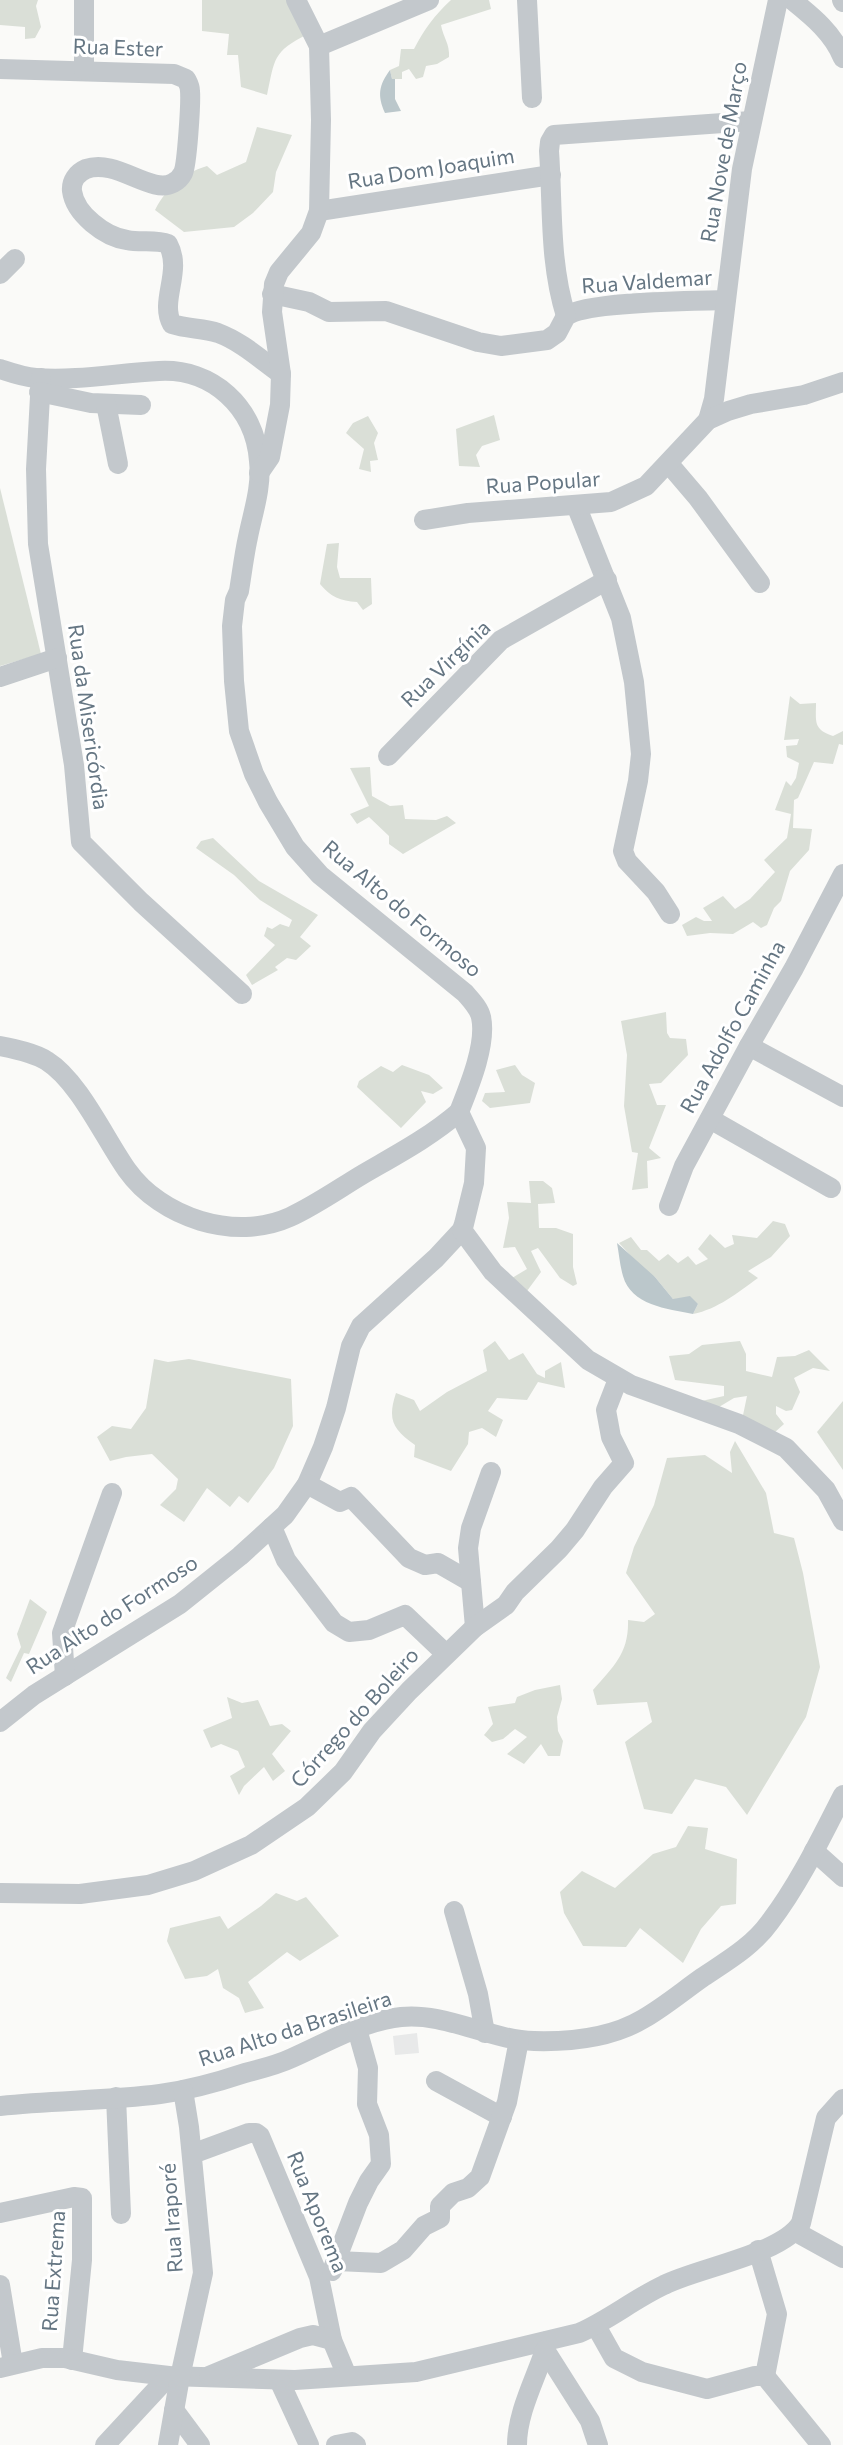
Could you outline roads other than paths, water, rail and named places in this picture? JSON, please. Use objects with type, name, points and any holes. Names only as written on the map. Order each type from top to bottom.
[{"type":"street","points":[[84,0],[84,70]]},
{"type":"street","points":[[259,473],[270,457],[280,405],[281,374],[273,324],[272,294],[279,272],[311,233],[319,211],[321,120],[319,45],[296,0]]},
{"type":"street","points":[[319,45],[429,0]]},
{"type":"street","points":[[527,0],[532,98]]},
{"type":"street","name":"Rua Nove de Março","points":[[708,420],[714,399],[742,169],[778,0]]},
{"type":"street","points":[[792,0],[825,29],[842,50]]},
{"type":"street","name":"Rua Ester","points":[[0,69],[174,74],[186,79],[190,92],[187,156],[184,172],[178,179],[168,184],[155,183],[110,167],[92,167],[81,172],[74,179],[73,196],[80,210],[88,218],[121,239],[168,244],[174,266],[169,307],[172,324],[203,329],[232,339],[281,374]]},
{"type":"street","points":[[566,316],[554,262],[550,146],[554,135],[752,121]]},
{"type":"street","name":"Rua Dom Joaquim","points":[[319,211],[551,175]]},
{"type":"street","points":[[0,274],[15,259]]},
{"type":"street","name":"Rua Valdemar","points":[[272,294],[309,303],[329,312],[386,311],[478,342],[501,346],[547,340],[557,333],[566,316],[584,309],[672,301],[725,300]]},
{"type":"street","points":[[0,369],[91,403],[141,405]]},
{"type":"street","points":[[40,385],[80,377],[160,371],[195,375],[220,387],[239,406],[257,447],[259,473]]},
{"type":"street","name":"Rua Popular","points":[[424,520],[468,513],[611,502],[646,486],[708,420],[752,404],[804,395],[843,382]]},
{"type":"street","name":"Rua da Misericórdia","points":[[40,385],[36,469],[38,544],[74,765],[81,842],[93,856],[242,994]]},
{"type":"street","points":[[106,404],[118,464]]},
{"type":"street","points":[[669,464],[698,498],[760,583]]},
{"type":"street","name":"Rua Alto do Formoso","points":[[259,473],[258,490],[235,600],[232,626],[239,731],[246,753],[268,802],[306,861],[351,901],[465,993],[476,1007],[481,1017],[478,1052],[459,1112]]},
{"type":"street","points":[[576,505],[608,580],[624,629],[634,682],[641,754],[638,781],[623,851],[627,861],[656,892],[670,914]]},
{"type":"street","name":"Rua Virgínia","points":[[388,756],[501,640],[608,580]]},
{"type":"street","points":[[0,677],[57,658]]},
{"type":"street","name":"Rua Adolfo Caminha","points":[[669,1206],[684,1166],[841,882]]},
{"type":"street","points":[[0,1046],[46,1060],[53,1066],[78,1095],[127,1171],[147,1192],[176,1213],[188,1218],[219,1224],[258,1225],[289,1218],[416,1143],[459,1112],[476,1148],[474,1183],[462,1230],[494,1272],[588,1360],[618,1379],[739,1424],[786,1449],[826,1490],[843,1521]]},
{"type":"street","points":[[749,1046],[843,1096]]},
{"type":"street","points":[[710,1119],[831,1188]]},
{"type":"street","name":"Rua Alto do Formoso","points":[[0,1722],[34,1695],[180,1604],[272,1527],[295,1504],[307,1484],[329,1429],[351,1346],[361,1326],[420,1273],[462,1230]]},
{"type":"street","name":"Córrego do Boleiro","points":[[0,1893],[80,1894],[148,1885],[194,1871],[251,1845],[308,1808],[343,1772],[372,1731],[446,1654],[475,1627],[506,1605],[515,1592],[559,1549],[575,1530],[603,1487],[624,1463],[611,1437],[606,1410],[618,1379]]},
{"type":"street","points":[[475,1627],[468,1548],[471,1528],[492,1472]]},
{"type":"street","points":[[307,1484],[340,1502],[351,1497],[409,1558],[425,1565],[438,1563],[471,1582]]},
{"type":"street","points":[[65,1676],[62,1633],[112,1492]]},
{"type":"street","points":[[272,1527],[285,1560],[334,1623],[350,1632],[369,1630],[405,1615],[446,1654]]},
{"type":"street","name":"Rua Alto da Brasileira","points":[[0,2106],[183,2090],[289,2060],[357,2029],[400,2017],[416,2017],[519,2040],[543,2041],[591,2038],[644,2019],[724,1964],[770,1923],[814,1851],[843,1795]]},
{"type":"street","points":[[814,1851],[843,1876]]},
{"type":"street","points":[[454,1911],[478,1994],[485,2033]]},
{"type":"street","points":[[322,2289],[337,2261],[358,2203],[381,2164],[379,2135],[367,2104],[368,2068],[357,2029]]},
{"type":"street","points":[[337,2261],[381,2263],[403,2250],[424,2226],[440,2218],[440,2206],[453,2193],[468,2188],[480,2177],[502,2117],[519,2040]]},
{"type":"street","points":[[436,2081],[502,2117]]},
{"type":"street","name":"Rua Iraporé","points":[[168,2445],[174,2410],[174,2377],[203,2273],[192,2154],[183,2090]]},
{"type":"street","points":[[116,2097],[121,2214]]},
{"type":"street","points":[[0,2285],[6,2366],[42,2358],[72,2360],[117,2370],[174,2377],[279,2380],[416,2372],[546,2346],[596,2326],[664,2284],[758,2250],[796,2232],[801,2223],[826,2118],[843,2099]]},
{"type":"street","name":"Rua Aporema","points":[[192,2154],[249,2133],[261,2136],[319,2277],[332,2340],[347,2376]]},
{"type":"street","name":"Rua Extrema","points":[[0,2213],[74,2196],[82,2198],[82,2260],[72,2360]]},
{"type":"street","points":[[796,2232],[843,2258]]},
{"type":"street","points":[[758,2250],[777,2314],[765,2376]]},
{"type":"street","points":[[596,2326],[615,2358],[642,2372],[707,2389],[755,2376],[765,2376]]},
{"type":"street","points":[[202,2379],[300,2338],[313,2335],[332,2340]]},
{"type":"street","points":[[517,2445],[517,2436],[525,2407],[546,2346]]},
{"type":"street","points":[[546,2346],[590,2421],[598,2445]]},
{"type":"street","points":[[765,2376],[821,2445]]},
{"type":"street","points":[[105,2445],[174,2377]]},
{"type":"street","points":[[279,2380],[309,2445]]},
{"type":"street","points":[[174,2410],[200,2445]]},
{"type":"street","points":[[336,2445],[352,2442],[356,2445]]}]
